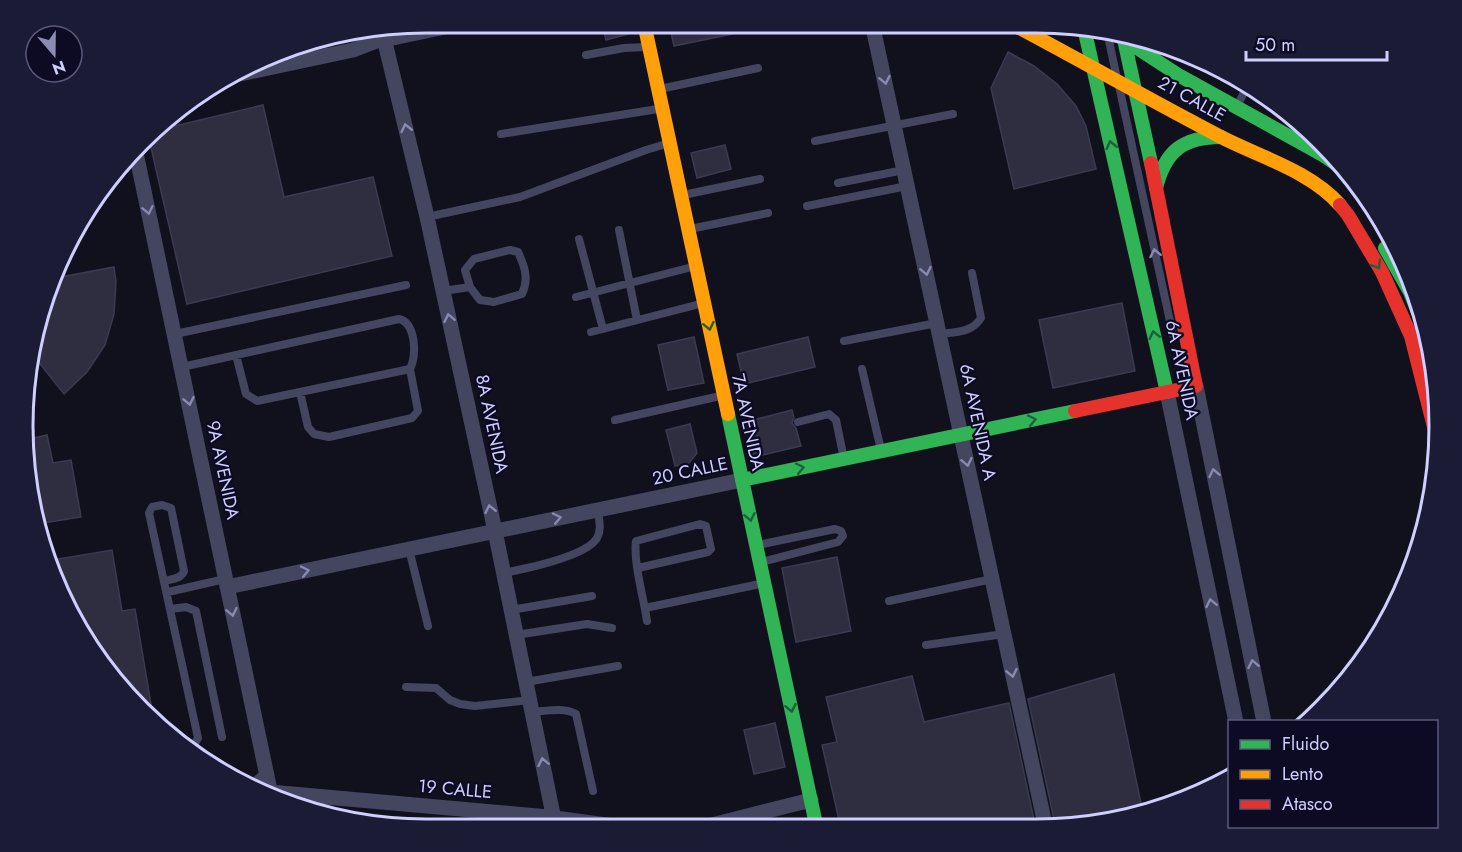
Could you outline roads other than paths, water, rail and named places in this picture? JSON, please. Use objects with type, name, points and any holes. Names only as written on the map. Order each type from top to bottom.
[{"type":"main road","name":"7A AVENIDA","points":[[646,33],[816,819]]},
{"type":"main road","name":"21 CALLE","points":[[1029,33],[1221,137],[1315,183],[1329,193],[1348,215]]},
{"type":"main road","name":"6A AVENIDA","points":[[1086,36],[1167,392]]},
{"type":"main road","name":"6A AVENIDA","points":[[1122,43],[1136,90],[1196,386]]},
{"type":"main road","name":"21 CALLE","points":[[1134,45],[1180,76],[1316,150]]},
{"type":"main road","points":[[1155,190],[1158,174],[1171,152],[1193,140],[1207,136],[1221,137]]},
{"type":"main road","points":[[1348,215],[1382,242],[1388,252]]},
{"type":"main road","points":[[1348,215],[1382,272],[1408,329],[1428,406]]},
{"type":"main road","name":"20 CALLE","points":[[742,480],[1196,386]]},
{"type":"street","name":"6A AVENIDA A","points":[[874,33],[1044,819]]},
{"type":"street","points":[[262,69],[353,50],[384,37]]},
{"type":"street","name":"8A AVENIDA","points":[[384,37],[427,217],[555,819]]},
{"type":"street","name":"9A AVENIDA","points":[[137,160],[268,786]]},
{"type":"street","name":"6A AVENIDA","points":[[1196,386],[1264,720]]},
{"type":"street","name":"6A AVENIDA","points":[[1167,392],[1236,720]]},
{"type":"street","name":"20 CALLE","points":[[226,583],[409,549],[742,480]]},
{"type":"street","name":"19 CALLE","points":[[297,797],[508,819]]},
{"type":"street","points":[[736,819],[811,800]]},
{"type":"lane","points":[[384,37],[406,34]]},
{"type":"lane","points":[[1109,40],[1174,339]]},
{"type":"lane","points":[[586,55],[649,46]]},
{"type":"lane","points":[[659,90],[758,68]]},
{"type":"lane","points":[[1236,108],[1244,93]]},
{"type":"lane","points":[[501,134],[663,108]]},
{"type":"lane","points":[[815,141],[953,114]]},
{"type":"lane","points":[[427,217],[520,196],[670,143]]},
{"type":"lane","points":[[838,183],[904,170]]},
{"type":"lane","points":[[681,195],[760,179]]},
{"type":"lane","points":[[807,206],[907,186]]},
{"type":"lane","points":[[689,230],[768,213]]},
{"type":"lane","points":[[619,230],[638,320]]},
{"type":"lane","points":[[579,239],[603,329]]},
{"type":"lane","points":[[510,249],[518,252],[525,268],[526,285],[522,294],[494,302],[480,300],[470,287],[465,270],[474,259],[510,249]]},
{"type":"lane","points":[[576,297],[696,266]]},
{"type":"lane","points":[[844,341],[938,329],[972,329],[981,318],[972,273]]},
{"type":"lane","points":[[175,334],[406,285]]},
{"type":"lane","points":[[443,291],[470,287]]},
{"type":"lane","points":[[591,332],[704,303]]},
{"type":"lane","points":[[182,367],[399,319],[409,324],[415,353],[410,369],[418,411],[412,418],[329,437],[314,434],[308,427],[300,392]]},
{"type":"lane","points":[[236,355],[246,394],[250,399],[257,401],[410,369]]},
{"type":"lane","points":[[862,369],[881,451]]},
{"type":"lane","points":[[1182,374],[1196,386]]},
{"type":"lane","points":[[615,420],[724,394]]},
{"type":"lane","points":[[798,422],[829,414],[836,420],[844,459]]},
{"type":"lane","points":[[165,581],[178,578],[183,575],[184,571],[171,508],[162,505],[152,507],[150,513],[198,738],[195,744]]},
{"type":"lane","points":[[504,573],[574,554],[592,545],[598,537],[600,528],[598,510]]},
{"type":"lane","points":[[638,568],[708,552],[712,545],[706,526],[700,524],[636,541],[638,568],[648,621]]},
{"type":"lane","points":[[757,546],[836,529],[841,531],[843,536],[838,542],[760,562]]},
{"type":"lane","points":[[409,549],[428,626]]},
{"type":"lane","points":[[889,601],[992,579]]},
{"type":"lane","points":[[168,592],[226,583]]},
{"type":"lane","points":[[645,608],[765,583]]},
{"type":"lane","points":[[511,610],[592,596]]},
{"type":"lane","points":[[171,609],[186,607],[196,611],[222,737]]},
{"type":"lane","points":[[516,635],[588,624],[612,628]]},
{"type":"lane","points":[[926,645],[1004,634]]},
{"type":"lane","points":[[526,682],[618,666]]},
{"type":"lane","points":[[406,687],[436,688],[450,700],[460,704],[531,706],[569,710],[576,714],[593,791]]},
{"type":"lane","points":[[256,780],[266,772]]}]
